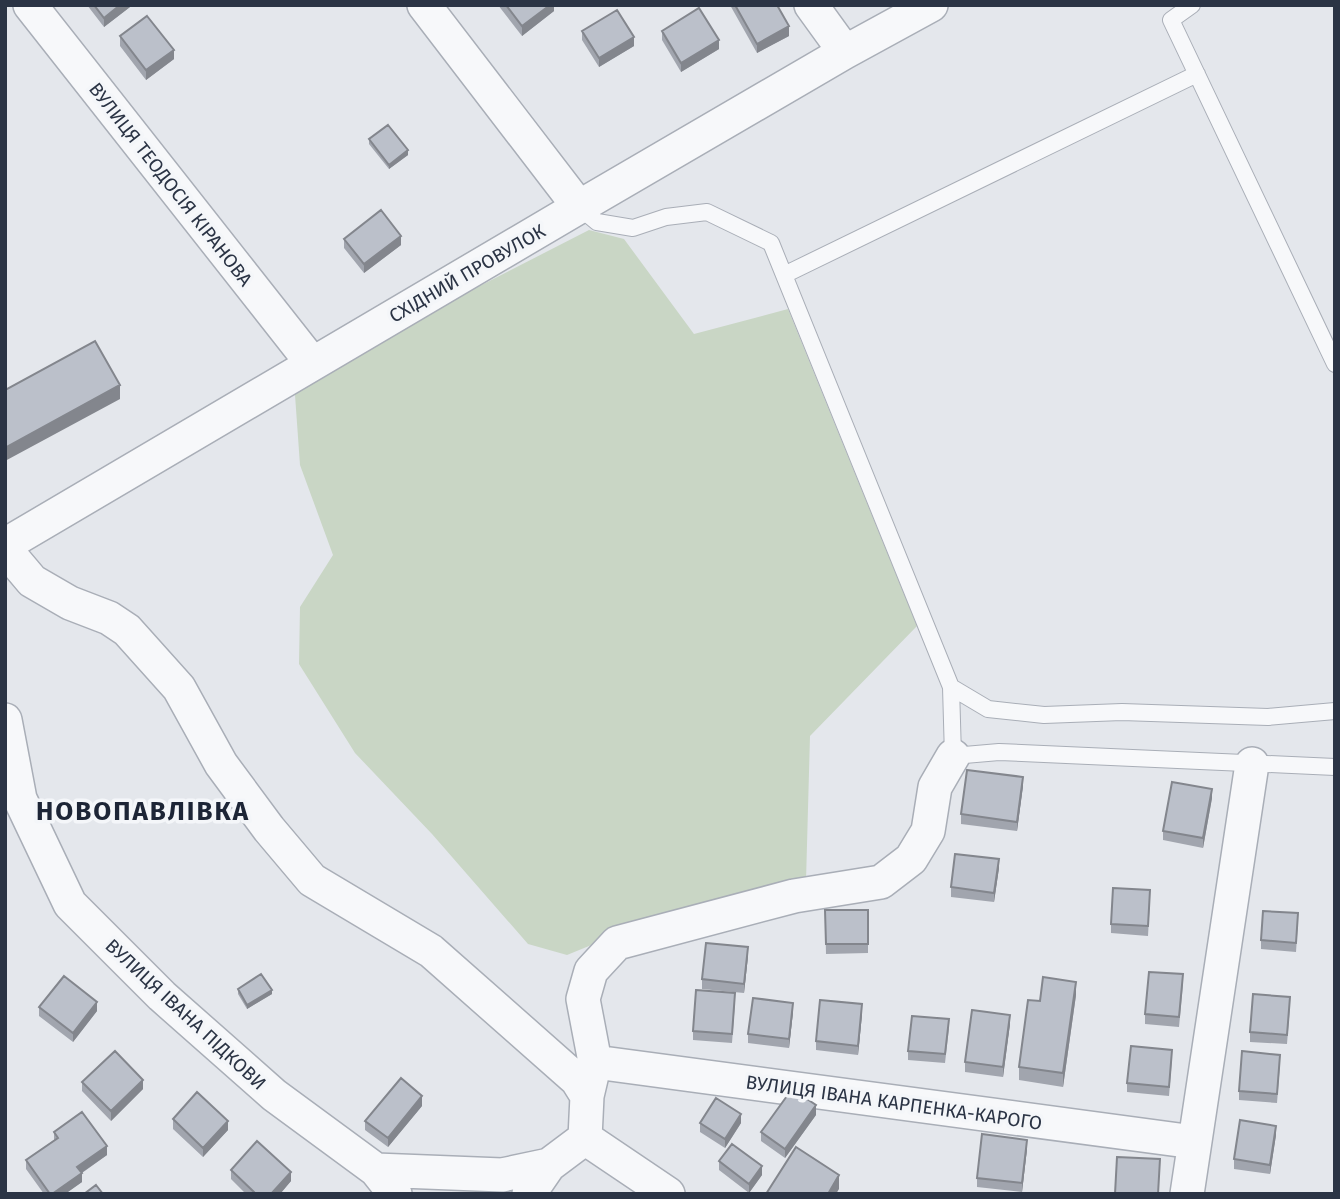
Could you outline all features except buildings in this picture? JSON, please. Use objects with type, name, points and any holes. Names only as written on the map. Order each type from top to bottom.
[{"type":"street","name":"ВУЛИЦЯ ТЕОДОСІЯ КІРАНОВА","points":[[30,5],[312,363]]},
{"type":"street","points":[[424,5],[579,207]]},
{"type":"street","points":[[811,5],[845,52]]},
{"type":"street","name":"СХІДНИЙ ПРОВУЛОК","points":[[5,547],[312,363],[845,52],[931,5]]},
{"type":"street","points":[[5,547],[32,581],[70,603],[109,618],[127,631],[179,688],[221,764],[269,830],[312,880],[430,951],[577,1080],[587,1097]]},
{"type":"street","name":"ВУЛИЦЯ ІВАНА ПІДКОВИ","points":[[5,720],[13,813],[70,904],[162,996],[274,1095],[386,1182]]},
{"type":"street","points":[[586,1138],[587,1097],[595,1062],[583,999],[591,971],[617,943],[794,896],[881,882],[911,859],[928,831],[935,787],[953,756]]},
{"type":"street","points":[[1187,1194],[1252,764]]},
{"type":"street","name":"ВУЛИЦЯ ІВАНА КАРПЕНКА-КАРОГО","points":[[595,1062],[1194,1142]]},
{"type":"street","points":[[529,1194],[549,1165],[586,1138]]},
{"type":"street","points":[[586,1138],[668,1194]]},
{"type":"street","points":[[386,1182],[502,1175],[549,1165]]},
{"type":"lane","points":[[1192,5],[1171,20],[1335,364]]},
{"type":"lane","points":[[784,275],[1196,74]]},
{"type":"lane","points":[[579,207],[597,222],[633,228],[666,216],[707,212],[771,243],[951,687],[953,756],[999,751],[1335,767]]},
{"type":"lane","points":[[951,687],[988,709],[1044,715],[1122,712],[1268,717],[1335,711]]},
{"type":"green space","points":[[589,230],[624,239],[694,334],[788,309],[917,626],[810,736],[806,881],[719,898],[667,914],[567,955],[528,944],[432,834],[355,753],[299,664],[300,607],[333,555],[300,465],[294,381]]},
{"type":"district","name":"НОВОПАВЛІВКА","points":[[143,811]]}]
